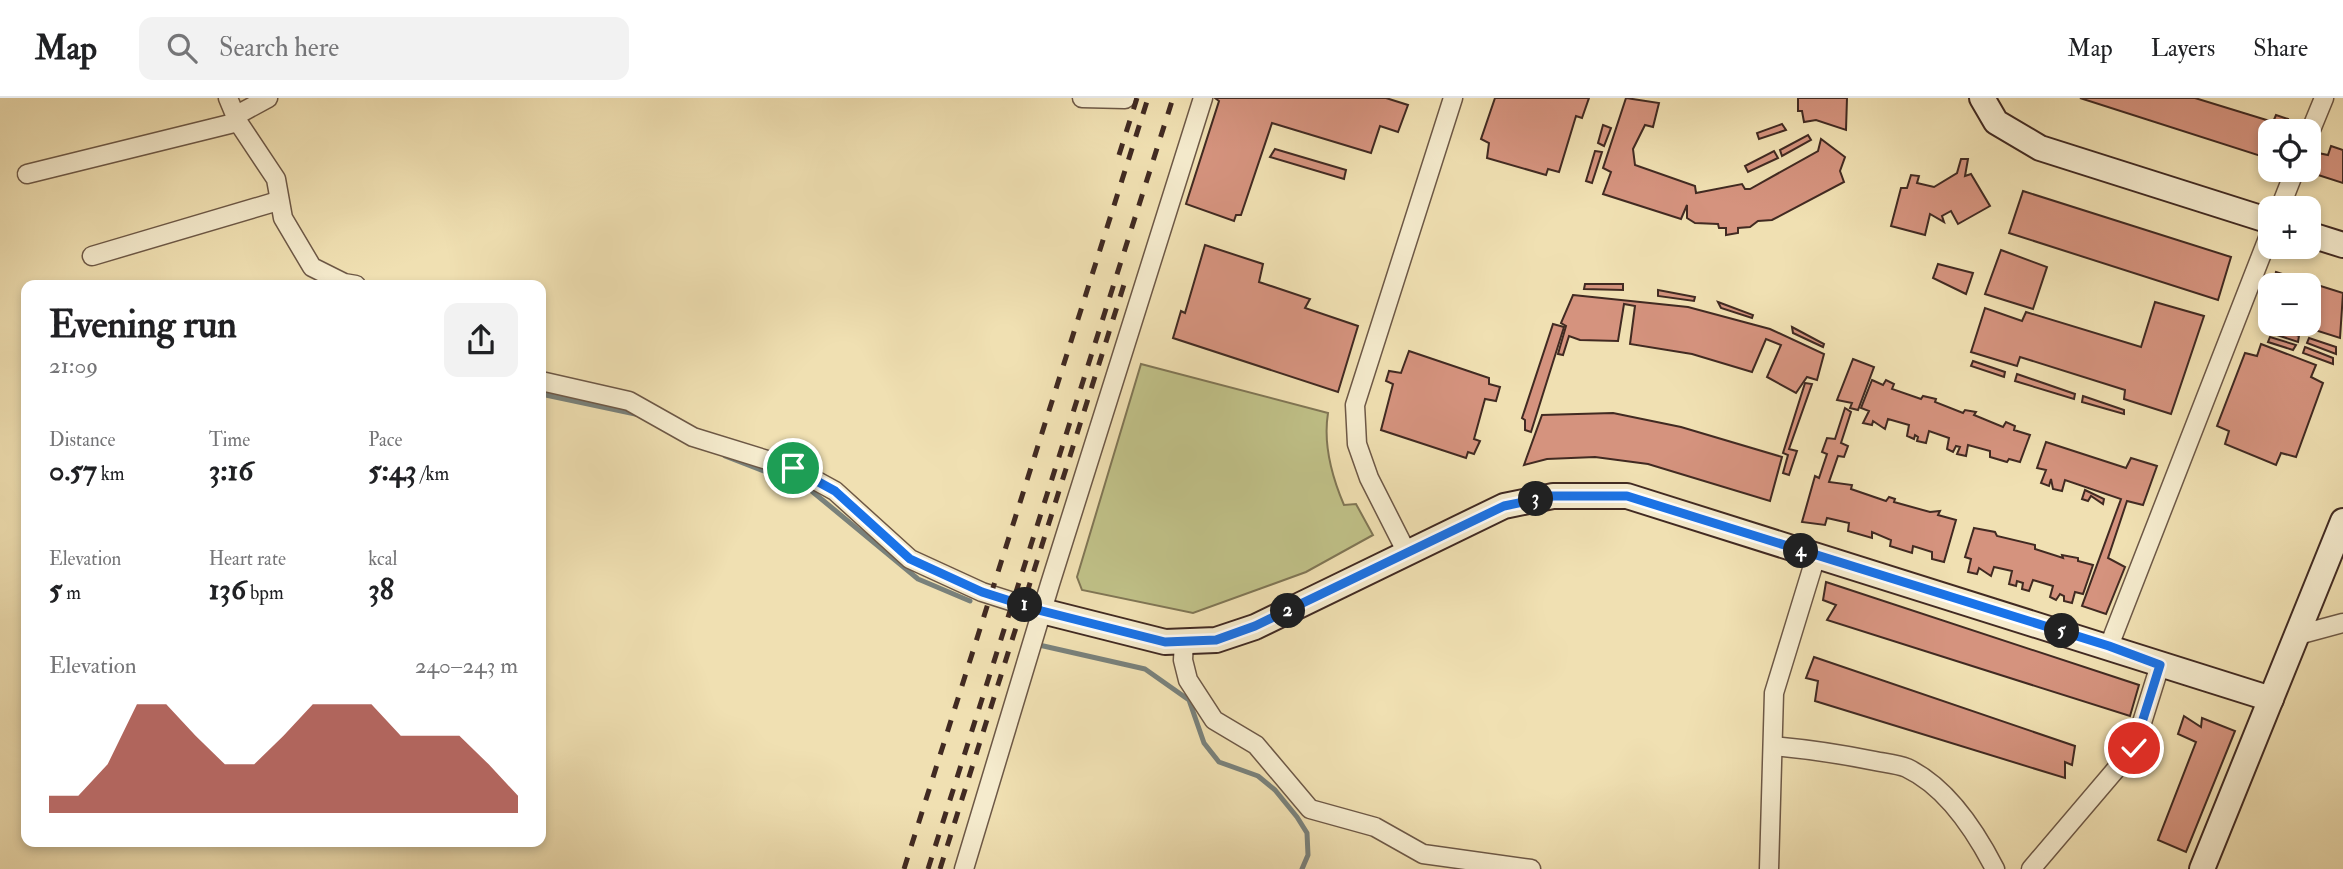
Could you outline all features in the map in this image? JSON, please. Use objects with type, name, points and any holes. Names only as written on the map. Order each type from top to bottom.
[{"type":"street","points":[[228,98],[236,119],[276,178],[283,218],[312,267],[344,280]]},
{"type":"street","points":[[27,174],[236,119],[268,98]]},
{"type":"street","points":[[1082,98],[1125,99]]},
{"type":"street","points":[[964,869],[1203,98]]},
{"type":"street","points":[[1406,551],[1369,478],[1357,444],[1355,405],[1453,98]]},
{"type":"street","points":[[1982,98],[1996,122],[2040,148],[2258,217]]},
{"type":"street","points":[[2315,119],[2324,98]]},
{"type":"street","points":[[92,257],[278,201]]},
{"type":"street","points":[[2321,238],[2343,245]]},
{"type":"street","points":[[2109,646],[2260,259]]},
{"type":"street","points":[[546,382],[629,401],[693,437],[793,468],[835,491],[910,559],[982,592],[1042,611],[1165,642],[1216,640],[1255,626],[1504,506],[1553,496],[1627,496],[2271,699]]},
{"type":"street","points":[[2202,869],[2343,521]]},
{"type":"street","points":[[1769,869],[1774,693],[1816,556]]},
{"type":"street","points":[[2298,635],[2343,623]]},
{"type":"street","points":[[1184,641],[1183,660],[1188,680],[1214,720],[1256,745],[1310,809],[1375,827],[1422,862],[1535,868]]},
{"type":"street","points":[[2031,869],[2134,748],[2160,665]]},
{"type":"street","points":[[1773,746],[1825,750],[1907,768],[1940,792],[1959,813],[1979,838],[1995,869]]},
{"type":"green space","points":[[1141,364],[1328,413],[1327,437],[1332,472],[1344,505],[1356,504],[1373,535],[1306,572],[1193,613],[1082,590],[1077,577]]},
{"type":"building","points":[[1215,98],[1386,98],[1408,105],[1398,132],[1380,126],[1371,153],[1272,123],[1241,215],[1236,215],[1234,221],[1186,204],[1219,101]]},
{"type":"building","points":[[1495,98],[1589,98],[1582,118],[1576,116],[1559,172],[1548,169],[1546,175],[1487,158],[1489,143],[1481,139]]},
{"type":"building","points":[[1626,98],[1659,103],[1653,127],[1645,125],[1633,149],[1635,165],[1695,186],[1696,193],[1742,184],[1745,189],[1750,189],[1818,151],[1821,139],[1845,157],[1840,171],[1844,182],[1772,220],[1758,221],[1750,227],[1738,228],[1738,233],[1726,235],[1726,228],[1719,228],[1718,224],[1695,223],[1687,218],[1687,205],[1681,219],[1603,194],[1611,172],[1603,168]]},
{"type":"building","points":[[1798,98],[1847,98],[1846,130],[1816,120],[1804,122],[1802,111],[1798,111]]},
{"type":"building","points":[[2080,98],[2195,98],[2263,119],[2258,119],[2258,155]]},
{"type":"building","points":[[1782,124],[1786,130],[1759,139],[1757,133]]},
{"type":"building","points":[[1603,125],[1611,128],[1604,146],[1598,143]]},
{"type":"building","points":[[1808,135],[1811,140],[1782,156],[1780,150]]},
{"type":"building","points":[[2331,146],[2343,150],[2343,183],[2321,176],[2321,154],[2328,155]]},
{"type":"building","points":[[1275,149],[1346,170],[1344,179],[1270,157]]},
{"type":"building","points":[[1595,151],[1602,152],[1592,183],[1586,181]]},
{"type":"building","points":[[1774,151],[1778,158],[1748,172],[1745,166]]},
{"type":"building","points":[[1961,159],[1968,159],[1965,176],[1971,174],[1990,206],[1958,224],[1951,211],[1942,216],[1944,222],[1930,214],[1925,235],[1891,226],[1901,188],[1907,188],[1911,175],[1919,176],[1917,183],[1934,187],[1957,173]]},
{"type":"building","points":[[2023,191],[2231,257],[2218,300],[2009,233]]},
{"type":"building","points":[[1205,245],[1263,264],[1259,282],[1310,299],[1305,308],[1358,326],[1338,392],[1173,338],[1181,311],[1185,313]]},
{"type":"building","points":[[2001,250],[2047,267],[2033,309],[1985,294]]},
{"type":"building","points":[[1938,264],[1973,273],[1966,294],[1933,278]]},
{"type":"building","points":[[1585,284],[1623,284],[1623,290],[1584,289]]},
{"type":"building","points":[[2321,286],[2343,293],[2340,338],[2321,332]]},
{"type":"building","points":[[1658,290],[1695,297],[1694,301],[1658,296]]},
{"type":"building","points":[[1573,295],[1688,307],[1770,329],[1824,354],[1817,380],[1807,377],[1796,393],[1767,377],[1781,345],[1766,339],[1752,372],[1692,354],[1630,344],[1635,306],[1624,304],[1618,341],[1580,340],[1569,336],[1563,355],[1558,354],[1566,326],[1561,323]]},
{"type":"building","points":[[1718,302],[1753,315],[1752,318],[1721,308]]},
{"type":"building","points":[[2155,302],[2204,316],[2171,414],[2124,399],[2125,390],[2020,357],[2017,366],[1971,352],[1985,308],[2022,321],[2026,312],[2141,347]]},
{"type":"building","points":[[1553,324],[1564,327],[1531,432],[1525,430],[1525,420],[1522,418]]},
{"type":"building","points":[[1792,327],[1824,344],[1823,347],[1793,333]]},
{"type":"building","points":[[2280,336],[2299,336],[2298,342]]},
{"type":"building","points":[[2270,337],[2296,345],[2293,350],[2268,342]]},
{"type":"building","points":[[2309,338],[2336,347],[2336,354],[2307,343]]},
{"type":"building","points":[[2261,344],[2316,365],[2311,377],[2323,383],[2296,457],[2281,453],[2276,465],[2225,444],[2229,431],[2217,426],[2245,353],[2257,356]]},
{"type":"building","points":[[2305,347],[2333,358],[2333,364],[2303,353]]},
{"type":"building","points":[[1409,351],[1489,378],[1489,384],[1500,387],[1496,401],[1485,399],[1474,439],[1480,441],[1474,454],[1468,452],[1466,458],[1381,430],[1393,384],[1386,381],[1389,371],[1401,373]]},
{"type":"building","points":[[1853,359],[1874,367],[1858,410],[1850,408],[1852,403],[1837,400]]},
{"type":"building","points":[[1973,361],[2005,372],[2004,377],[1971,366]]},
{"type":"building","points":[[2017,374],[2075,394],[2074,399],[2015,381]]},
{"type":"building","points":[[1872,380],[1883,385],[1886,380],[1894,384],[1892,389],[1921,399],[1923,396],[1936,399],[1935,402],[1963,413],[1965,410],[1976,412],[1974,415],[2003,427],[2006,422],[2015,426],[2014,430],[2030,435],[2020,462],[2009,459],[2007,462],[1990,457],[1990,451],[1968,445],[1966,456],[1957,454],[1960,447],[1956,446],[1953,452],[1947,449],[1949,438],[1929,431],[1926,443],[1917,441],[1918,437],[1915,435],[1914,439],[1907,436],[1909,425],[1888,419],[1885,429],[1873,421],[1872,425],[1863,423],[1869,411],[1861,408]]},
{"type":"building","points":[[1805,383],[1812,384],[1789,449],[1797,451],[1789,475],[1783,473],[1788,455],[1783,453]]},
{"type":"building","points":[[2083,396],[2124,410],[2124,414],[2082,402]]},
{"type":"building","points":[[1845,408],[1851,412],[1841,443],[1848,446],[1844,457],[1838,456],[1829,482],[1852,485],[1851,489],[1886,501],[1889,497],[1895,499],[1894,502],[1930,512],[1940,511],[1938,515],[1956,520],[1944,562],[1932,559],[1932,552],[1913,546],[1912,553],[1890,546],[1891,540],[1872,532],[1872,538],[1848,531],[1849,523],[1827,518],[1825,525],[1802,522],[1815,476],[1819,478],[1827,454],[1822,452],[1827,438],[1835,439]]},
{"type":"building","points":[[1613,413],[1681,427],[1782,457],[1770,501],[1648,464],[1595,457],[1547,459],[1524,465],[1542,415]]},
{"type":"building","points":[[2046,442],[2126,468],[2131,458],[2157,466],[2143,505],[2127,501],[2108,558],[2125,567],[2106,614],[2082,606],[2121,499],[2065,480],[2062,491],[2053,489],[2051,479],[2049,486],[2041,483],[2046,470],[2037,468]]},
{"type":"building","points":[[2085,490],[2104,499],[2103,504],[2091,496],[2088,501],[2082,499]]},
{"type":"building","points":[[1974,528],[1995,532],[1997,536],[2035,545],[2035,549],[2063,558],[2062,555],[2078,558],[2078,561],[2093,565],[2083,594],[2075,592],[2072,603],[2064,601],[2064,596],[2060,594],[2056,600],[2050,597],[2053,586],[2033,580],[2029,591],[2022,589],[2023,583],[2017,581],[2016,586],[2009,584],[2012,571],[1994,567],[1991,576],[1979,568],[1977,574],[1968,572],[1971,559],[1965,557]]},
{"type":"building","points":[[1826,582],[2139,685],[2130,716],[1827,620],[1836,605],[1823,600]]},
{"type":"building","points":[[1814,657],[2075,746],[2072,765],[2065,762],[2065,778],[1815,701],[1818,681],[1806,678]]},
{"type":"building","points":[[2184,716],[2201,727],[2202,718],[2235,731],[2186,852],[2158,840],[2196,742],[2178,734]]},
{"type":"waterway","points":[[546,395],[640,415]]},
{"type":"waterway","points":[[725,456],[808,488],[918,579],[970,601]]},
{"type":"waterway","points":[[1039,645],[1145,669],[1189,700],[1204,743],[1219,762],[1258,776],[1275,790],[1297,817],[1307,833],[1308,855],[1302,869]]},
{"type":"railway","points":[[1119,155],[1137,98]]},
{"type":"railway","points":[[904,869],[1148,98]]},
{"type":"railway","points":[[928,869],[1173,98]]},
{"type":"railway","points":[[940,869],[1127,275]]},
{"type":"route","points":[[793,468],[835,491],[910,559],[982,592],[1042,611],[1165,642],[1216,640],[1255,626],[1504,506],[1553,496],[1627,496],[2109,646],[2160,665],[2134,748]]}]
